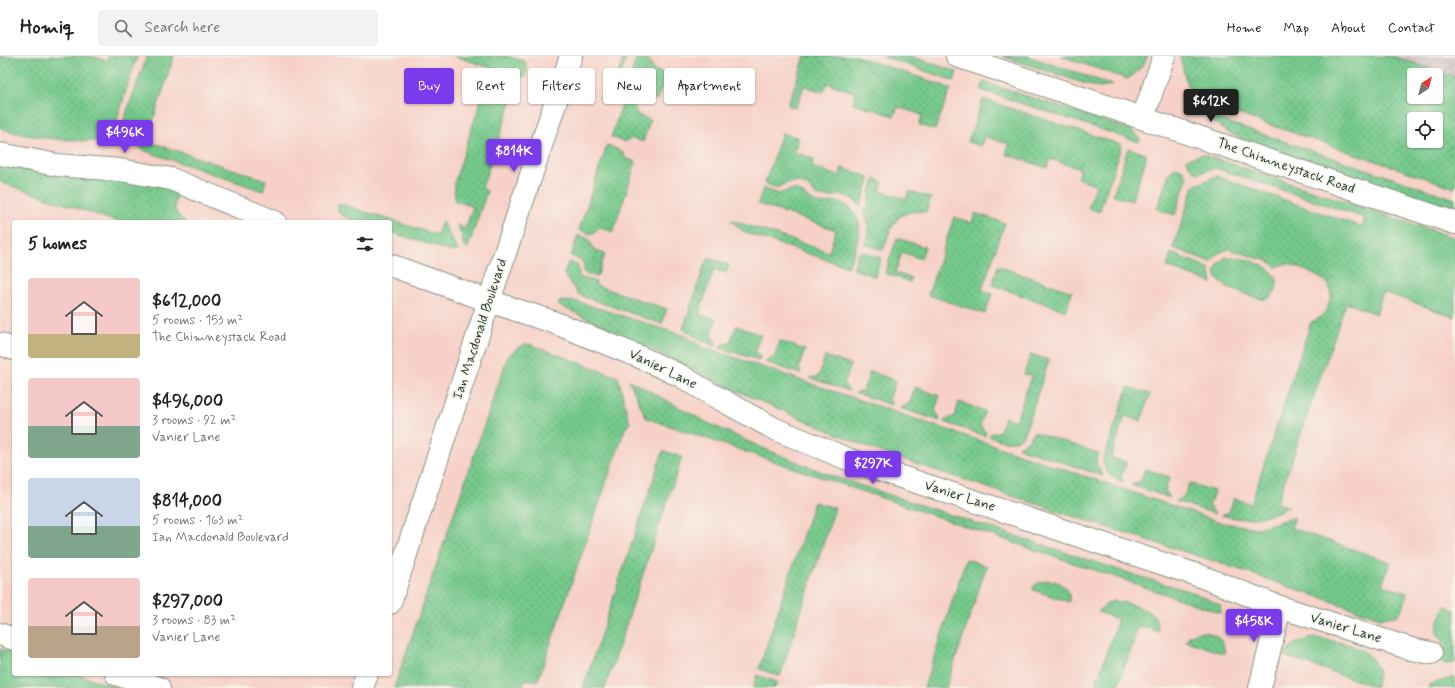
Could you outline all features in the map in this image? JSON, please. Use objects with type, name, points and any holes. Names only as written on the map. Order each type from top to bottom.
[{"type":"street","name":"Ian Macdonald Boulevard","points":[[392,597],[488,301],[570,56]]},
{"type":"street","name":"The Chimneystack Road","points":[[957,56],[1455,222]]},
{"type":"street","points":[[1143,118],[1164,56]]},
{"type":"street","points":[[0,154],[57,165],[120,170],[171,179],[235,214],[265,220]]},
{"type":"street","name":"Vanier Lane","points":[[392,266],[488,301],[549,320],[640,357],[681,376],[775,429],[850,460],[1200,576],[1280,607],[1411,649],[1431,653]]},
{"type":"street","points":[[0,344],[12,348]]},
{"type":"street","points":[[1260,688],[1280,607]]},
{"type":"street","points":[[0,634],[12,638]]},
{"type":"street","points":[[122,676],[159,688]]},
{"type":"street","points":[[362,688],[366,676]]},
{"type":"shaded area","points":[[0,56],[1455,56],[1455,688],[0,688]]},
{"type":"shaded area","points":[[1392,56],[1455,56],[1455,77],[1443,73],[1443,68],[1429,68]]},
{"type":"green space","points":[[0,56],[93,56],[107,61],[108,56],[137,56],[110,142],[41,137],[0,128]]},
{"type":"green space","points":[[147,56],[174,56],[148,137],[125,144],[121,138],[122,125]]},
{"type":"green space","points":[[454,56],[507,56],[526,62],[527,70],[525,77],[520,76],[520,68],[491,68]]},
{"type":"green space","points":[[624,56],[627,56],[623,68],[620,68]]},
{"type":"green space","points":[[637,56],[649,60],[652,68],[633,68]]},
{"type":"green space","points":[[805,56],[856,56],[951,88],[935,130],[919,125],[922,115],[898,107],[894,116],[853,103],[856,93],[827,83],[824,92],[804,86],[796,108],[788,105]]},
{"type":"green space","points":[[882,56],[910,56],[957,72],[954,81]]},
{"type":"green space","points":[[1002,56],[1027,56],[1113,85],[1102,87],[1092,86]]},
{"type":"green space","points":[[1061,56],[1148,56],[1134,75],[1127,79]]},
{"type":"green space","points":[[1180,56],[1392,56],[1428,68],[1407,68],[1407,104],[1443,104],[1443,73],[1455,77],[1455,188],[1194,99],[1185,78]]},
{"type":"green space","points":[[656,71],[664,73],[664,80],[657,100]]},
{"type":"green space","points":[[984,82],[1131,130],[1141,140],[1139,142],[981,90]]},
{"type":"green space","points":[[603,92],[603,101],[600,100]]},
{"type":"green space","points":[[983,99],[1122,145],[1099,212],[1088,208],[1096,185],[1077,178],[1080,169],[1050,159],[1047,168],[1006,154],[1009,144],[984,136],[981,146],[968,142]]},
{"type":"green space","points":[[480,104],[510,104],[482,188],[487,191],[468,248],[464,247],[462,236],[457,225],[465,229],[473,207],[455,201],[454,184]]},
{"type":"green space","points":[[622,104],[634,106],[638,115],[650,120],[643,142],[632,138],[625,142],[611,137]]},
{"type":"green space","points":[[1206,115],[1455,199],[1455,209],[1240,138],[1222,128]]},
{"type":"green space","points":[[782,133],[799,138],[794,152],[814,159],[812,167],[839,176],[842,168],[870,177],[860,206],[854,200],[844,195],[826,197],[818,195],[813,193],[804,184],[796,182],[788,183],[776,188],[765,183]]},
{"type":"green space","points":[[153,143],[266,180],[263,191],[142,150],[141,147]]},
{"type":"green space","points":[[607,145],[622,151],[625,158],[636,162],[613,232],[601,228],[591,234],[579,230]]},
{"type":"green space","points":[[1128,148],[1146,154],[1146,159],[1132,201],[1113,195]]},
{"type":"green space","points":[[1202,154],[1455,238],[1455,317],[1383,292],[1376,314],[1346,303],[1277,503],[1289,507],[1272,514],[1255,518],[1239,518],[1221,515],[1229,512],[1234,498],[1251,504],[1311,322],[1319,318],[1328,307],[1331,293],[1326,282],[1303,269],[1289,264],[1284,264],[1277,267],[1268,261],[1228,249],[1217,254],[1211,262],[1173,248],[1194,186],[1216,176],[1362,227],[1365,218],[1216,168],[1198,173],[1190,167],[1187,159]]},
{"type":"green space","points":[[0,160],[179,188],[175,203],[175,211],[177,215],[184,220],[112,220],[0,182]]},
{"type":"green space","points":[[1176,167],[1183,170],[1187,178],[1175,215],[1157,209],[1169,173]]},
{"type":"green space","points":[[875,179],[883,182],[880,191],[906,199],[909,191],[931,198],[926,212],[916,211],[908,213],[896,220],[883,250],[865,244],[868,226],[867,218],[863,209],[868,207],[870,192]]},
{"type":"green space","points":[[763,188],[779,194],[786,191],[796,190],[817,203],[823,204],[838,202],[852,210],[858,220],[860,230],[848,267],[746,233],[739,228],[731,220],[829,252],[836,230],[758,204]]},
{"type":"green space","points":[[338,203],[391,220],[355,220],[343,215],[337,210]]},
{"type":"green space","points":[[975,213],[1005,223],[982,290],[992,294],[985,314],[928,295],[954,217],[972,223]]},
{"type":"green space","points":[[392,220],[437,235],[442,221],[458,251],[453,252],[392,233]]},
{"type":"green space","points":[[578,235],[589,239],[594,250],[605,254],[597,277],[584,273],[583,261],[571,256]]},
{"type":"green space","points":[[897,238],[925,247],[921,259],[902,252],[895,273],[911,278],[910,282],[885,273]]},
{"type":"green space","points":[[864,252],[881,258],[875,277],[853,269],[858,254]]},
{"type":"green space","points":[[1171,253],[1209,268],[1212,283],[1167,267]]},
{"type":"green space","points":[[1226,257],[1242,258],[1260,264],[1268,269],[1277,281],[1276,289],[1271,297],[1266,299],[1255,298],[1238,292],[1219,281],[1216,276],[1216,270],[1219,264]]},
{"type":"green space","points":[[709,258],[729,265],[726,273],[714,269],[699,314],[716,319],[711,335],[716,343],[716,346],[707,343],[683,329],[705,264]]},
{"type":"green space","points":[[568,262],[578,265],[579,277],[596,282],[595,285],[667,309],[662,324],[579,295],[564,274]]},
{"type":"green space","points":[[998,266],[1072,292],[1066,311],[992,285]]},
{"type":"green space","points":[[560,301],[579,302],[685,336],[703,347],[1223,523],[1258,528],[1295,517],[1291,528],[1390,562],[1382,585],[1407,593],[1404,606],[1397,616],[1380,618],[1223,564],[1075,517],[869,448],[730,388],[615,331],[558,305]]},
{"type":"green space","points":[[736,326],[761,335],[755,350],[760,357],[759,360],[720,348],[721,345],[730,343]]},
{"type":"green space","points":[[780,341],[805,350],[799,367],[801,374],[765,362],[766,360],[774,358]]},
{"type":"green space","points":[[526,344],[618,377],[630,423],[625,429],[538,680],[525,680],[522,688],[394,688],[508,356],[519,347]]},
{"type":"green space","points":[[1031,354],[1049,360],[1024,435],[1012,441],[1003,441],[990,437],[990,434],[1000,431],[1005,417],[1016,421],[1031,376],[1024,374]]},
{"type":"green space","points":[[825,356],[851,365],[844,384],[849,391],[810,378],[819,376]]},
{"type":"green space","points":[[870,371],[896,381],[889,399],[892,405],[855,393],[863,391]]},
{"type":"green space","points":[[629,380],[708,423],[765,449],[832,476],[1138,576],[1195,593],[1220,605],[1221,613],[646,418]]},
{"type":"green space","points":[[915,387],[940,396],[935,410],[940,418],[940,421],[900,408],[909,404]]},
{"type":"green space","points":[[1128,387],[1150,394],[1141,421],[1125,416],[1111,457],[1127,463],[1121,476],[1123,482],[1109,475],[1105,469],[1103,461]]},
{"type":"green space","points":[[959,402],[985,411],[980,425],[986,433],[985,436],[944,422],[945,420],[955,416]]},
{"type":"green space","points":[[1034,432],[1098,453],[1096,463],[1103,476],[1018,447],[1028,441]]},
{"type":"green space","points":[[663,451],[682,457],[605,688],[583,688]]},
{"type":"green space","points":[[1145,469],[1170,477],[1165,490],[1170,498],[1131,485],[1140,482]]},
{"type":"green space","points":[[1189,483],[1214,491],[1209,506],[1215,514],[1175,501],[1184,496]]},
{"type":"green space","points":[[814,502],[835,508],[780,676],[759,669]]},
{"type":"green space","points":[[966,559],[987,566],[946,688],[924,688]]},
{"type":"green space","points":[[1050,580],[1058,582],[1065,587],[1069,593],[1069,602],[1033,590],[1034,586],[1043,581]]},
{"type":"green space","points":[[1115,601],[1136,606],[1151,613],[1156,619],[1159,632],[1139,626],[1117,688],[1095,688],[1118,619],[1098,612],[1108,603]]},
{"type":"green space","points":[[1445,606],[1455,610],[1455,663],[1446,664],[1439,662],[1446,646],[1437,633],[1438,623]]},
{"type":"green space","points":[[1197,632],[1217,636],[1222,643],[1225,654],[1186,641],[1188,637]]},
{"type":"green space","points":[[1315,638],[1342,643],[1359,649],[1367,654],[1373,660],[1378,670],[1376,687],[1284,656],[1297,643]]},
{"type":"green space","points":[[0,649],[12,652],[12,676],[82,676],[118,688],[0,688]]},
{"type":"green space","points":[[757,675],[777,682],[775,688],[753,688]]},
{"type":"green space","points":[[1455,677],[1455,688],[1428,688],[1430,684]]}]
